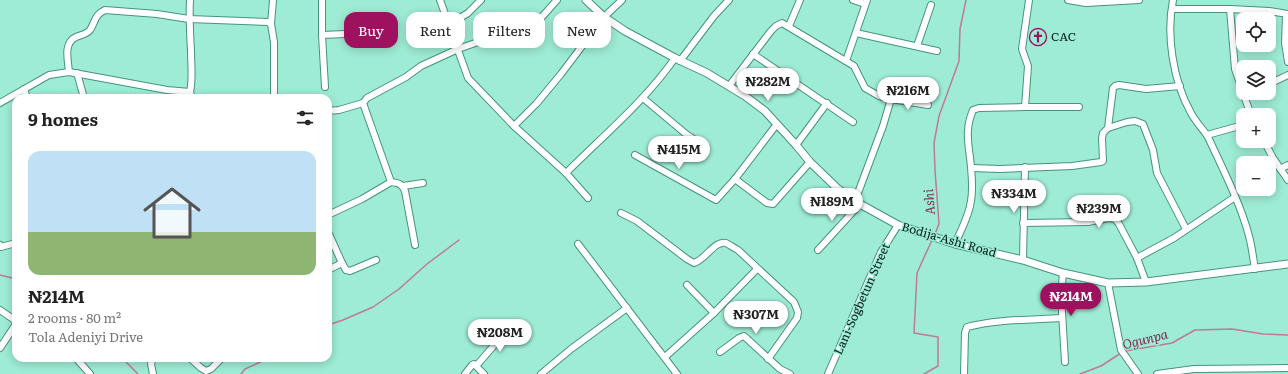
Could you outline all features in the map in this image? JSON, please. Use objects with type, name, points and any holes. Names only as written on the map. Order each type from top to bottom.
[{"type":"street","points":[[190,0],[191,94]]},
{"type":"street","points":[[273,0],[271,24],[274,42],[274,94]]},
{"type":"street","points":[[322,0],[322,35],[325,87]]},
{"type":"street","points":[[440,0],[445,12]]},
{"type":"street","points":[[465,15],[481,0]]},
{"type":"street","points":[[332,111],[364,103],[367,98],[406,77],[421,66],[458,49],[501,34],[525,31],[532,28],[557,0]]},
{"type":"street","name":"Bodija-Ashi Road","points":[[586,0],[599,12]]},
{"type":"street","points":[[609,12],[622,0]]},
{"type":"street","points":[[566,172],[643,98],[729,0]]},
{"type":"street","points":[[789,26],[800,0]]},
{"type":"street","points":[[846,61],[866,2],[853,0]]},
{"type":"street","points":[[1025,107],[1028,66],[1022,49],[1028,0]]},
{"type":"street","points":[[1068,0],[1086,3],[1139,0]]},
{"type":"street","points":[[1173,0],[1170,29],[1174,61],[1180,86],[1191,113],[1207,136],[1235,197],[1249,236],[1255,269]]},
{"type":"street","points":[[917,46],[931,5]]},
{"type":"street","points":[[1172,9],[1230,9],[1269,11],[1287,14],[1285,43],[1288,62]]},
{"type":"street","points":[[1230,9],[1236,73]]},
{"type":"street","points":[[69,72],[67,50],[69,43],[73,39],[88,32],[99,13],[105,10],[189,18],[268,22],[271,24]]},
{"type":"street","name":"Bodija-Ashi Road","points":[[611,22],[625,31],[729,86],[756,104],[777,124],[810,162],[838,189],[858,203],[898,225],[925,235],[955,244],[1023,260],[1063,273],[1108,283],[1146,282],[1288,264]]},
{"type":"street","points":[[729,86],[776,26],[782,23],[854,66],[864,88],[879,96],[928,105]]},
{"type":"street","points":[[856,33],[937,51]]},
{"type":"street","points":[[322,35],[344,34]]},
{"type":"street","points":[[514,126],[537,103],[581,48]]},
{"type":"street","points":[[458,49],[468,78],[514,126],[566,172],[588,198]]},
{"type":"street","points":[[753,54],[853,122]]},
{"type":"street","points":[[15,94],[48,75],[69,72],[186,94]]},
{"type":"street","points":[[78,73],[83,94]]},
{"type":"street","points":[[1276,81],[1288,75]]},
{"type":"street","points":[[1108,128],[1113,88],[1115,86],[1119,85],[1146,89],[1180,86]]},
{"type":"street","points":[[24,89],[25,94]]},
{"type":"street","points":[[0,103],[12,96]]},
{"type":"street","points":[[643,98],[686,134],[704,146]]},
{"type":"street","points":[[818,250],[858,203],[884,126],[891,99]]},
{"type":"street","points":[[364,103],[391,182]]},
{"type":"street","points":[[796,145],[827,103]]},
{"type":"street","points":[[955,244],[968,214],[971,201],[972,168],[967,139],[970,116],[973,110],[978,108],[1079,107]]},
{"type":"street","points":[[972,168],[1072,166],[1101,162],[1103,160],[1103,134],[1108,128],[1135,120],[1144,124],[1153,150],[1159,179],[1186,229]]},
{"type":"street","points":[[635,155],[713,200],[716,200],[735,179],[777,124]]},
{"type":"street","points":[[1207,136],[1236,127]]},
{"type":"street","points":[[1268,148],[1288,180]]},
{"type":"street","points":[[735,179],[767,202],[773,204],[810,162]]},
{"type":"street","points":[[1280,169],[1288,165]]},
{"type":"street","points":[[1023,260],[1025,167]]},
{"type":"street","points":[[332,214],[391,182],[403,186],[423,183]]},
{"type":"street","points":[[403,186],[415,245]]},
{"type":"street","points":[[1137,258],[1174,238],[1235,197]]},
{"type":"street","points":[[621,213],[637,221],[687,260],[694,263],[700,261],[717,244],[727,244],[738,250],[794,302],[798,312],[796,318],[768,359]]},
{"type":"street","points":[[1023,223],[1088,222],[1101,219],[1115,219],[1137,258],[1146,282]]},
{"type":"street","name":"Lani-Sogbetun Street","points":[[828,374],[881,252],[898,225]]},
{"type":"street","points":[[332,241],[346,270],[350,271],[376,260]]},
{"type":"street","points":[[0,245],[0,247],[12,244]]},
{"type":"street","points":[[578,244],[677,374]]},
{"type":"street","points":[[332,268],[342,263]]},
{"type":"street","points":[[665,357],[714,312],[757,269]]},
{"type":"street","points":[[1063,273],[1061,295],[1065,362]]},
{"type":"street","points":[[1108,283],[1122,352],[1138,374]]},
{"type":"street","points":[[687,285],[714,312]]},
{"type":"street","points":[[541,374],[571,349],[627,308]]},
{"type":"street","points":[[0,310],[12,318]]},
{"type":"street","points":[[964,374],[965,333],[967,327],[979,324],[1062,318]]},
{"type":"street","points":[[465,374],[472,365],[477,365],[509,328]]},
{"type":"street","points":[[0,348],[12,330]]},
{"type":"street","points":[[720,352],[744,336],[780,369],[790,374]]},
{"type":"street","points":[[80,362],[90,374]]},
{"type":"street","points":[[152,362],[153,374]]},
{"type":"street","points":[[194,362],[206,371],[211,369],[218,362]]},
{"type":"street","points":[[477,365],[484,374]]},
{"type":"street","points":[[1157,374],[1288,368]]},
{"type":"waterway","name":"Ashi","points":[[935,234],[939,224],[934,143],[939,116],[959,61],[960,29],[966,0]]},
{"type":"waterway","points":[[332,324],[373,307],[399,289],[427,264],[459,240]]},
{"type":"waterway","name":"Ashi","points":[[924,374],[938,366],[938,337],[914,333],[917,273],[932,240]]},
{"type":"waterway","points":[[0,275],[12,278]]},
{"type":"waterway","name":"Ogunpa","points":[[1125,351],[1172,343],[1195,330],[1232,329],[1263,334],[1288,335]]},
{"type":"waterway","name":"Ogunpa","points":[[1080,374],[1101,366],[1121,353]]},
{"type":"waterway","points":[[126,362],[138,374]]},
{"type":"waterway","points":[[241,374],[245,369],[260,362]]},
{"type":"place","name":"CAC","points":[[1038,37]]}]
